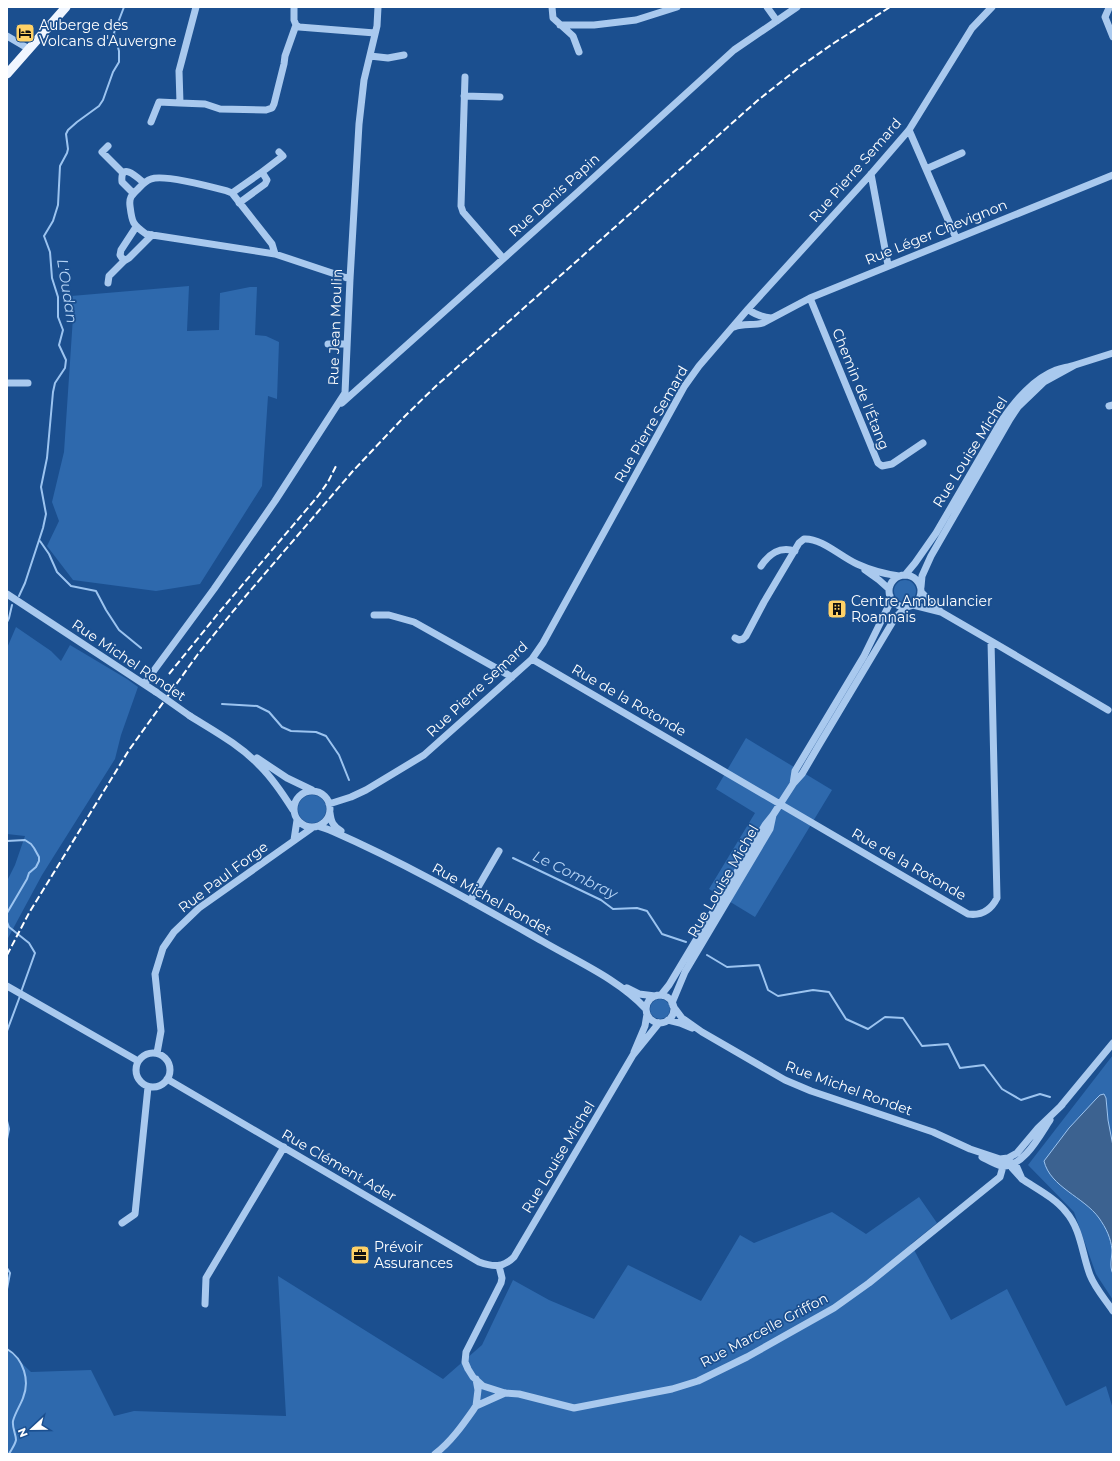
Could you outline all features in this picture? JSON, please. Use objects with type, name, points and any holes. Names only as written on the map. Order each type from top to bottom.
[{"type":"main road","points":[[7,74],[66,7]]},
{"type":"street","points":[[180,104],[179,70],[196,7]]},
{"type":"street","points":[[151,122],[158,102],[205,104],[220,109],[266,110],[272,108],[288,44],[296,25],[294,20],[294,7]]},
{"type":"street","name":"Rue Jean Moulin","points":[[144,684],[219,583],[346,393],[350,279],[359,124],[364,80],[377,26],[378,7]]},
{"type":"street","points":[[552,7],[553,18],[573,36],[579,52]]},
{"type":"street","points":[[560,25],[594,25],[636,20],[678,7]]},
{"type":"street","points":[[767,7],[777,21]]},
{"type":"street","name":"Rue Denis Papin","points":[[335,410],[734,50],[797,7]]},
{"type":"street","name":"Rue Pierre Semard","points":[[329,804],[366,790],[424,756],[532,658],[547,636],[684,387],[748,309],[872,174],[909,130],[972,28],[992,7]]},
{"type":"street","points":[[1110,7],[1105,17],[1113,37]]},
{"type":"street","points":[[296,25],[298,27],[375,33]]},
{"type":"street","points":[[7,36],[29,49]]},
{"type":"street","points":[[370,56],[388,58],[404,55]]},
{"type":"street","points":[[465,77],[461,206],[463,212],[503,258]]},
{"type":"street","points":[[464,96],[500,97]]},
{"type":"street","points":[[909,130],[956,238]]},
{"type":"street","points":[[108,146],[102,152],[123,173]]},
{"type":"street","points":[[232,193],[282,156],[279,152]]},
{"type":"street","points":[[926,169],[962,153]]},
{"type":"street","points":[[123,173],[126,171],[132,172],[144,183]]},
{"type":"street","points":[[239,203],[265,184],[267,180],[262,172]]},
{"type":"street","points":[[123,173],[121,176],[122,182],[133,193]]},
{"type":"street","points":[[872,174],[888,265]]},
{"type":"street","name":"Rue Léger Chevignon","points":[[732,328],[749,324],[755,326],[810,298],[888,265],[1113,175]]},
{"type":"street","points":[[275,254],[272,244],[232,193],[227,190],[181,180],[152,178],[133,193],[129,199],[132,220],[136,227],[146,234],[275,254],[350,279]]},
{"type":"street","points":[[124,261],[120,255],[121,250],[136,227]]},
{"type":"street","points":[[108,283],[109,276],[152,235]]},
{"type":"street","name":"Chemin de l'Étang","points":[[810,298],[878,463],[882,466],[888,466],[923,444]]},
{"type":"street","points":[[749,324],[747,316],[748,309],[757,315],[771,318]]},
{"type":"street","points":[[328,344],[347,344]]},
{"type":"street","name":"Rue Louise Michel","points":[[921,589],[922,576],[931,556],[1018,407],[1044,382],[1075,366],[1113,352]]},
{"type":"street","name":"Rue Louise Michel","points":[[902,576],[915,563],[936,533],[1002,420],[1013,404],[1042,377],[1057,370],[1075,366]]},
{"type":"street","points":[[7,383],[28,383]]},
{"type":"street","points":[[735,638],[739,640],[746,636],[799,543],[804,539],[814,539],[857,564],[879,580],[890,593],[896,604],[941,612]]},
{"type":"street","points":[[761,566],[768,556],[780,549],[795,551]]},
{"type":"street","points":[[857,564],[883,573],[915,578],[921,589],[941,612],[1108,710]]},
{"type":"street","points":[[890,593],[892,582],[902,576]]},
{"type":"street","points":[[910,606],[920,597],[921,589]]},
{"type":"street","name":"Rue Louise Michel","points":[[793,784],[795,771],[864,656],[889,605],[890,593]]},
{"type":"street","name":"Rue Michel Rondet","points":[[7,594],[190,716],[224,736],[267,772],[293,810]]},
{"type":"street","name":"Rue Louise Michel","points":[[658,995],[669,986],[765,824],[774,815],[793,784],[802,774],[895,618],[910,606]]},
{"type":"street","points":[[374,615],[389,615],[414,622],[512,677]]},
{"type":"street","name":"Rue de la Rotonde","points":[[532,658],[968,914],[977,915],[986,912],[993,906],[997,898],[991,641]]},
{"type":"street","name":"Rue Michel Rondet","points":[[238,747],[287,778],[312,791]]},
{"type":"street","points":[[306,791],[322,794],[329,804],[330,813],[325,822],[315,827],[306,827],[297,820],[293,810],[297,797],[306,791]]},
{"type":"street","name":"Rue Michel Rondet","points":[[330,813],[331,822],[335,828],[358,843]]},
{"type":"street","name":"Rue Louise Michel","points":[[673,1005],[685,972],[770,829],[774,815]]},
{"type":"street","points":[[294,840],[297,820]]},
{"type":"street","name":"Rue Michel Rondet","points":[[315,827],[331,830],[399,862],[470,900],[612,982],[636,998],[646,1012]]},
{"type":"street","name":"Rue Paul Forge","points":[[157,1054],[161,1031],[155,974],[163,948],[174,932],[199,908],[294,840],[315,827]]},
{"type":"street","points":[[470,900],[499,851]]},
{"type":"street","name":"Rue Michel Rondet","points":[[612,982],[639,994],[658,995]]},
{"type":"street","points":[[7,986],[138,1061]]},
{"type":"street","points":[[658,995],[665,996],[673,1005],[673,1014],[668,1020],[659,1023],[652,1020],[646,1012],[649,1001],[658,995]]},
{"type":"street","name":"Rue Michel Rondet","points":[[673,1005],[682,1018],[702,1032],[784,1080],[811,1091],[933,1132],[970,1149],[1007,1162]]},
{"type":"street","name":"Rue Louise Michel","points":[[633,1055],[635,1047],[645,1026],[646,1012]]},
{"type":"street","name":"Rue Michel Rondet","points":[[668,1020],[702,1032]]},
{"type":"street","name":"Rue Louise Michel","points":[[500,1266],[506,1264],[514,1257],[633,1055],[659,1023]]},
{"type":"street","points":[[1007,1162],[1021,1149],[1062,1104],[1113,1043]]},
{"type":"street","points":[[153,1053],[157,1054],[162,1056],[168,1063],[170,1069],[167,1079],[161,1085],[148,1087],[139,1081],[136,1075],[136,1066],[138,1061],[144,1055],[153,1053]]},
{"type":"street","name":"Rue Clément Ader","points":[[167,1079],[479,1262],[500,1266]]},
{"type":"street","points":[[122,1223],[135,1214],[148,1087]]},
{"type":"street","points":[[1007,1162],[1025,1157],[1062,1104]]},
{"type":"street","points":[[205,1304],[206,1278],[284,1147]]},
{"type":"street","points":[[1007,1162],[1022,1179],[1057,1202],[1067,1212],[1074,1223],[1091,1277],[1113,1311]]},
{"type":"street","name":"Rue Marcelle Griffon","points":[[500,1266],[502,1278],[501,1283],[466,1352],[465,1362],[476,1379],[483,1386],[505,1393],[519,1394],[574,1408],[672,1389],[698,1380],[747,1357],[812,1322],[840,1304],[875,1278],[1000,1177],[1007,1162]]},
{"type":"street","points":[[476,1379],[478,1390],[476,1406]]},
{"type":"street","points":[[435,1454],[442,1449],[476,1406],[505,1393]]},
{"type":"shaded area","points":[[189,286],[187,331],[219,330],[220,293],[257,287],[255,335],[266,336],[279,342],[277,399],[268,396],[262,486],[200,584],[156,591],[73,580],[47,546],[59,521],[52,502],[64,452],[73,317],[71,296]]},
{"type":"shaded area","points":[[901,580],[909,580],[916,587],[916,595],[909,602],[901,602],[894,595],[894,587]]},
{"type":"shaded area","points":[[16,627],[51,651],[61,661],[70,645],[138,687],[121,735],[115,759],[42,875],[7,940],[7,881],[15,865],[25,836],[7,834],[7,648]]},
{"type":"shaded area","points":[[746,738],[832,790],[755,917],[709,889],[755,813],[716,789]]},
{"type":"shaded area","points":[[312,795],[322,799],[326,809],[322,819],[312,823],[302,819],[298,809],[302,799]]},
{"type":"shaded area","points":[[660,999],[667,1002],[670,1009],[667,1016],[660,1019],[653,1016],[650,1009],[653,1002]]},
{"type":"shaded area","points":[[1113,1055],[1113,1300],[1096,1274],[1074,1212],[1028,1165]]},
{"type":"shaded area","points":[[1104,1094],[1106,1098],[1113,1146],[1113,1274],[1111,1265],[1112,1250],[1109,1237],[1104,1226],[1093,1211],[1053,1178],[1047,1170],[1044,1161],[1069,1128],[1100,1095]]},
{"type":"shaded area","points":[[919,1197],[937,1223],[911,1244],[951,1320],[1007,1289],[1066,1406],[1106,1386],[1113,1409],[1113,1454],[7,1454],[7,1349],[31,1372],[91,1370],[114,1416],[134,1411],[286,1416],[278,1276],[443,1379],[482,1345],[513,1280],[549,1300],[594,1319],[628,1265],[701,1301],[740,1235],[754,1243],[832,1212],[866,1234]]},
{"type":"waterway","name":"L'Oudan","points":[[19,596],[25,583],[43,528],[46,514],[41,487],[47,458],[53,392],[55,383],[65,368],[66,360],[59,345],[63,330],[58,317],[58,297],[52,278],[50,252],[44,236],[53,221],[58,205],[60,166],[68,149],[66,134],[68,130],[77,122],[99,106],[103,100],[113,72],[119,62],[119,51],[114,33],[124,7]]},
{"type":"waterway","name":"Le Combray","points":[[40,541],[49,554],[57,572],[71,586],[96,591],[119,630],[141,648]]},
{"type":"waterway","name":"L'Oudan","points":[[7,622],[12,605]]},
{"type":"waterway","name":"Le Combray","points":[[222,704],[257,706],[269,712],[282,727],[291,731],[316,732],[326,736],[339,755],[349,780]]},
{"type":"waterway","name":"L'Oudan","points":[[7,841],[25,840],[31,844],[39,857],[36,867],[29,873],[7,913]]},
{"type":"waterway","name":"Le Combray","points":[[513,858],[601,900],[613,909],[637,908],[647,911],[662,934],[686,942]]},
{"type":"waterway","name":"L'Oudan","points":[[7,922],[9,927],[29,943],[35,953],[21,992]]},
{"type":"waterway","name":"Le Combray","points":[[707,955],[727,967],[759,965],[768,990],[778,996],[813,990],[829,992],[846,1019],[868,1029],[885,1017],[903,1018],[922,1046],[948,1044],[960,1068],[984,1065],[1002,1089],[1021,1100],[1040,1094],[1050,1097]]},
{"type":"waterway","name":"L'Oudan","points":[[7,1031],[20,996]]},
{"type":"waterway","name":"L'Oudan","points":[[7,1121],[9,1129],[7,1139]]},
{"type":"waterway","name":"L'Oudan","points":[[7,1268],[10,1273],[7,1289]]},
{"type":"waterway","name":"L'Oudan","points":[[7,1349],[18,1358],[24,1371],[26,1385],[23,1398],[13,1421],[16,1440],[9,1454]]},
{"type":"railway","points":[[7,955],[29,913],[129,750],[198,654],[352,472],[403,418],[436,386],[757,101],[801,66],[890,7]]},
{"type":"railway","points":[[169,674],[221,610],[318,496],[328,482],[336,466]]},
{"type":"place","name":"Auberge des Volcans d'Auvergne","points":[[25,33]]},
{"type":"place","name":"Centre Ambulancier Roannais","points":[[837,609]]},
{"type":"place","name":"Prévoir Assurances","points":[[360,1255]]}]
